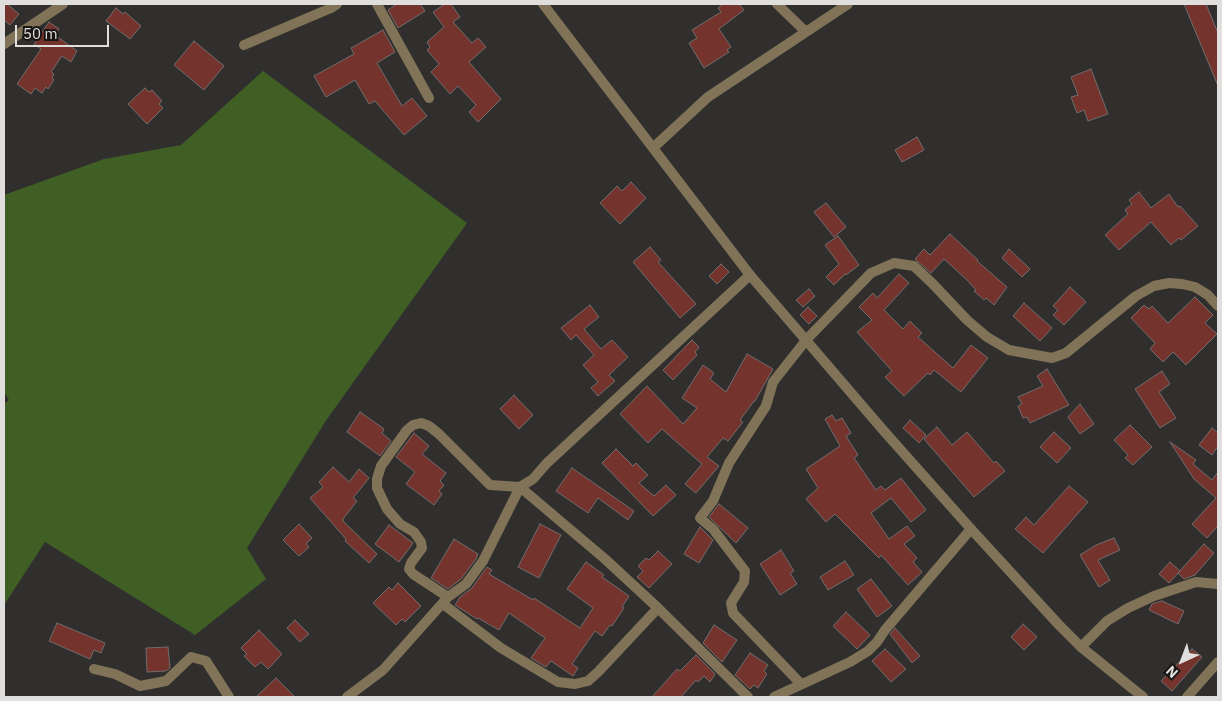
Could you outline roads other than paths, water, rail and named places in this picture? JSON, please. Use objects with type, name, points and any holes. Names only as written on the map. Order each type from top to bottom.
[{"type":"street","points":[[4,44],[63,4]]},
{"type":"street","points":[[244,45],[337,4]]},
{"type":"street","points":[[377,4],[429,98]]},
{"type":"street","points":[[543,4],[750,275],[807,339],[883,430],[1059,625],[1082,647],[1143,697]]},
{"type":"street","points":[[777,4],[806,32]]},
{"type":"street","points":[[654,147],[708,97],[848,4]]},
{"type":"street","points":[[800,684],[733,613],[732,603],[744,582],[745,571],[713,529],[700,518],[713,501],[729,463],[766,406],[773,382],[807,339],[871,273],[894,263],[914,266],[966,320],[987,337],[1010,350],[1052,358],[1066,353],[1136,296],[1154,286],[1169,283],[1195,287],[1208,295],[1218,306]]},
{"type":"street","points":[[347,697],[383,670],[446,601],[466,584],[483,561],[520,487],[533,479],[547,463],[750,275]]},
{"type":"street","points":[[658,608],[588,681],[575,684],[558,682],[501,648],[413,574],[409,569],[422,548],[421,542],[414,532],[400,524],[387,509],[377,488],[377,479],[381,466],[407,430],[413,425],[421,423],[429,426],[490,484],[520,487],[605,559],[658,608],[748,697]]},
{"type":"street","points":[[774,697],[850,662],[868,651],[971,529]]},
{"type":"street","points":[[1082,647],[1107,621],[1128,608],[1154,596],[1196,582],[1218,584]]},
{"type":"street","points":[[94,669],[115,674],[140,686],[166,681],[191,657],[206,661],[229,697]]},
{"type":"street","points":[[1187,697],[1218,662]]}]
